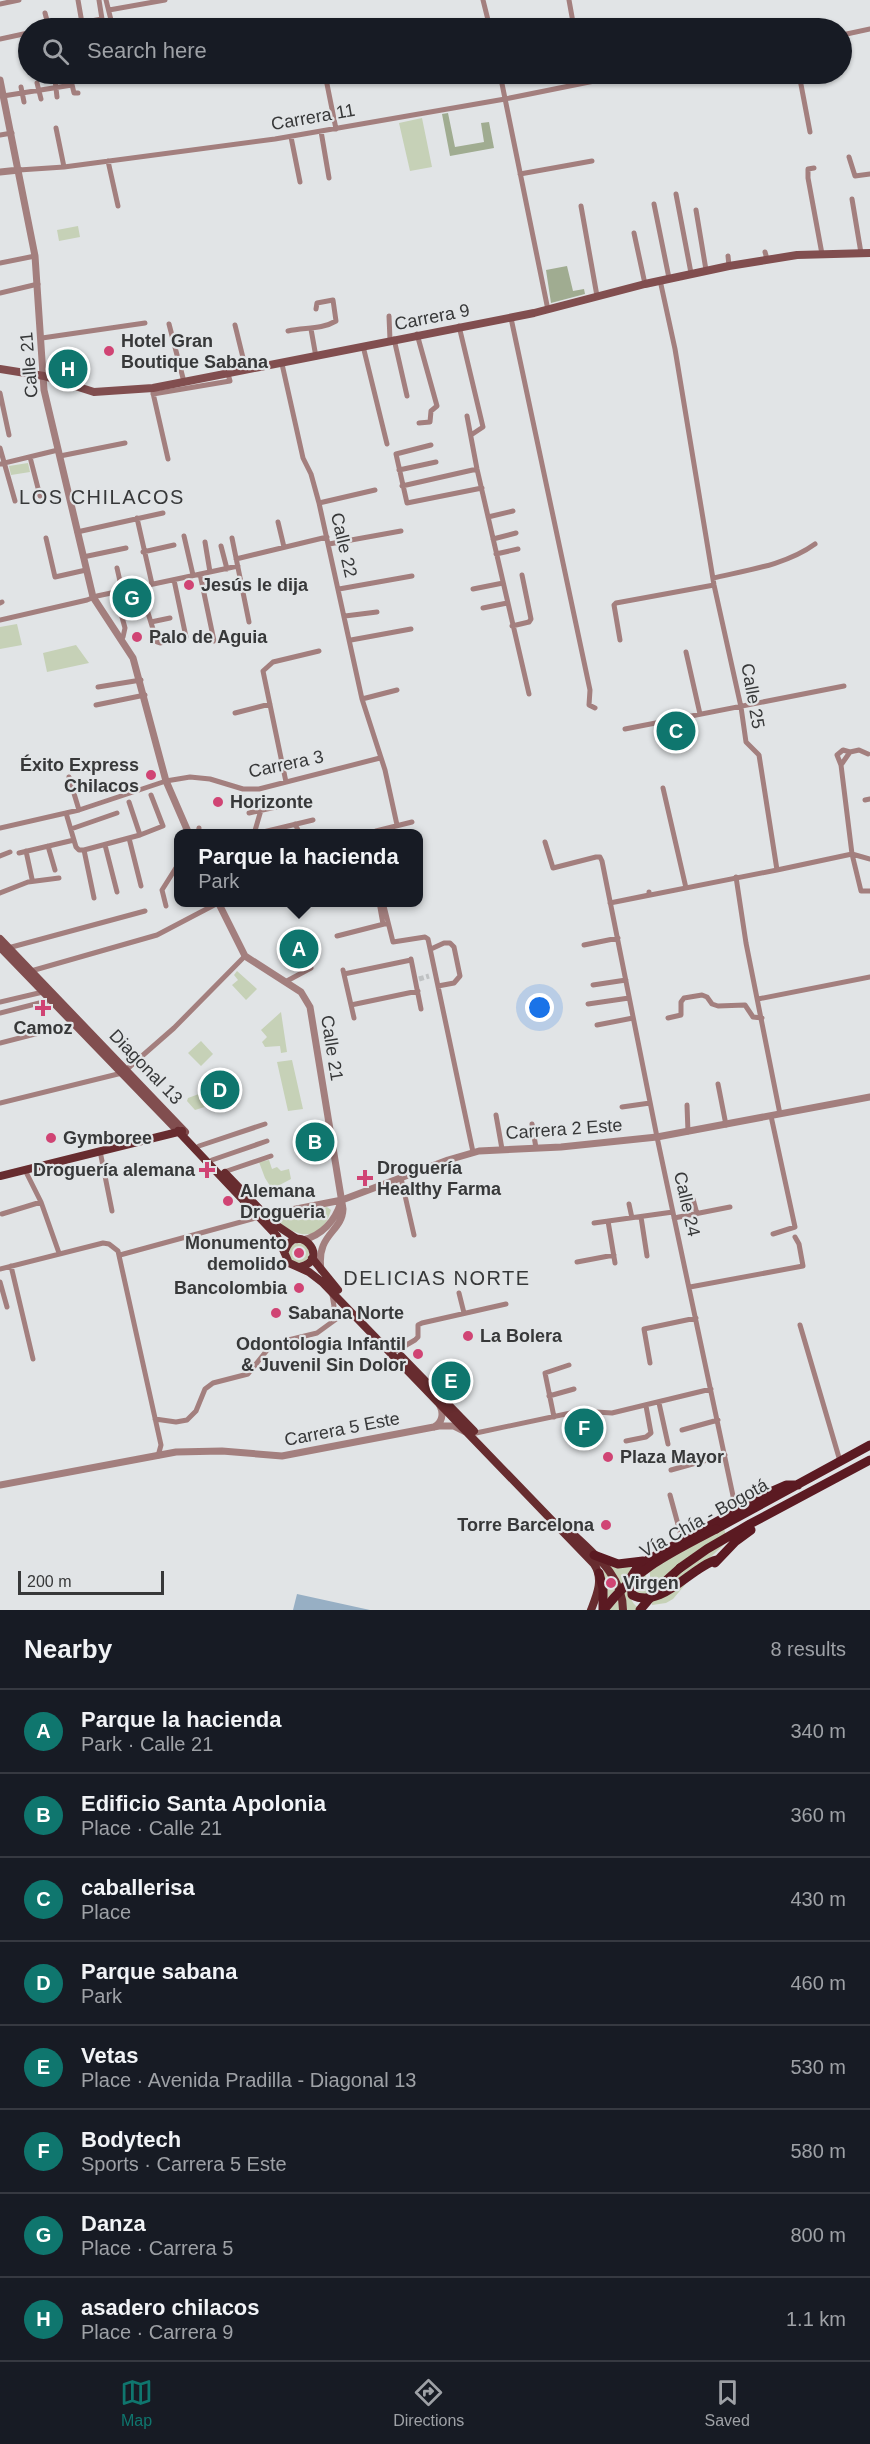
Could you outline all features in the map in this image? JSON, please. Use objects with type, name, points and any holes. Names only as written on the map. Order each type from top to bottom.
[{"type":"highway","points":[[658,1609],[640,1604],[630,1589],[634,1570],[645,1561],[736,1510],[786,1485],[798,1485],[870,1446]]},
{"type":"highway","points":[[640,1610],[660,1586],[707,1549],[870,1460]]},
{"type":"highway","name":"Vía Chía - Bogotá","points":[[604,1610],[622,1588],[643,1569],[798,1485]]},
{"type":"highway","points":[[697,1584],[717,1560],[763,1518]]},
{"type":"highway","points":[[594,1555],[618,1564],[645,1561]]},
{"type":"highway","points":[[676,1599],[706,1564],[717,1560]]},
{"type":"highway","points":[[599,1573],[603,1588],[604,1610]]},
{"type":"main road","name":"Carrera 9","points":[[0,369],[44,375],[94,392],[153,391],[184,382],[316,357],[459,325],[548,310],[766,255],[866,253]]},
{"type":"main road","name":"Diagonal 13","points":[[0,939],[4,947],[43,992],[124,1072]]},
{"type":"main road","name":"Diagonal 13","points":[[4,947],[31,971],[262,1216],[300,1240]]},
{"type":"main road","name":"Diagonal 13","points":[[181,1131],[224,1172],[262,1216],[285,1251]]},
{"type":"main road","points":[[0,1176],[181,1131]]},
{"type":"main road","points":[[591,1610],[599,1586],[599,1573],[585,1555],[471,1432],[321,1270],[312,1258],[312,1247],[300,1240],[289,1243],[285,1251],[288,1263],[315,1276],[330,1290],[439,1404],[471,1432],[612,1574],[622,1597],[623,1610]]},
{"type":"main road","points":[[300,1268],[306,1266],[312,1258]]},
{"type":"street","points":[[0,4],[19,0]]},
{"type":"street","points":[[78,0],[81,18]]},
{"type":"street","points":[[99,0],[102,18]]},
{"type":"street","points":[[106,0],[111,18]]},
{"type":"street","points":[[109,10],[165,0]]},
{"type":"street","points":[[483,0],[488,18]]},
{"type":"street","points":[[569,0],[572,18]]},
{"type":"street","points":[[45,13],[47,18]]},
{"type":"street","points":[[852,33],[870,30]]},
{"type":"street","points":[[0,39],[18,35]]},
{"type":"street","name":"Calle 21","points":[[0,80],[35,256],[44,390],[86,570],[93,597],[133,658],[141,680],[166,781],[187,829]]},
{"type":"street","points":[[37,84],[41,99]]},
{"type":"street","points":[[56,84],[57,97]]},
{"type":"street","points":[[327,84],[336,129]]},
{"type":"street","points":[[502,84],[548,310]]},
{"type":"street","name":"Carrera 11","points":[[0,172],[64,167],[291,136],[505,99],[575,84]]},
{"type":"street","points":[[801,84],[810,132]]},
{"type":"street","points":[[3,96],[21,90],[72,85],[74,93],[78,93]]},
{"type":"street","points":[[21,90],[24,102]]},
{"type":"street","points":[[56,128],[64,167]]},
{"type":"street","points":[[321,131],[329,178]]},
{"type":"street","points":[[0,135],[12,133]]},
{"type":"street","points":[[291,136],[300,182]]},
{"type":"street","points":[[849,157],[855,176],[870,174]]},
{"type":"street","points":[[108,161],[118,206]]},
{"type":"street","points":[[520,174],[592,161]]},
{"type":"street","points":[[814,168],[808,169],[808,177],[822,254]]},
{"type":"street","points":[[676,195],[690,273]]},
{"type":"street","points":[[852,199],[866,253]]},
{"type":"street","name":"Calle 25","points":[[654,204],[675,349],[714,582],[741,707],[746,742],[759,755],[777,870]]},
{"type":"street","points":[[581,206],[597,296]]},
{"type":"street","points":[[696,210],[706,270]]},
{"type":"street","points":[[634,233],[645,284]]},
{"type":"street","points":[[0,263],[35,256]]},
{"type":"street","points":[[728,256],[729,266]]},
{"type":"street","points":[[0,293],[38,284]]},
{"type":"street","points":[[288,331],[305,327],[311,329],[336,321],[333,300],[317,303],[316,309]]},
{"type":"street","points":[[389,316],[392,340],[407,396]]},
{"type":"street","points":[[511,318],[590,688],[589,705],[595,708]]},
{"type":"street","points":[[42,338],[145,323]]},
{"type":"street","points":[[169,324],[184,382]]},
{"type":"street","points":[[234,325],[246,370]]},
{"type":"street","points":[[459,325],[483,427],[471,435]]},
{"type":"street","points":[[311,329],[316,357]]},
{"type":"street","points":[[417,334],[437,406],[430,411],[430,422],[419,423]]},
{"type":"street","points":[[363,346],[387,444]]},
{"type":"street","name":"Calle 22","points":[[282,364],[303,458],[311,474],[329,544],[362,699]]},
{"type":"street","points":[[168,459],[153,391],[230,381],[228,374]]},
{"type":"street","points":[[0,393],[9,435]]},
{"type":"street","points":[[467,416],[529,694]]},
{"type":"street","points":[[2,463],[125,443]]},
{"type":"street","points":[[431,445],[397,453],[405,501],[409,504],[482,488]]},
{"type":"street","points":[[0,448],[2,463],[15,501]]},
{"type":"street","points":[[30,457],[40,496]]},
{"type":"street","points":[[399,470],[436,462]]},
{"type":"street","points":[[402,486],[477,469]]},
{"type":"street","points":[[319,503],[375,490]]},
{"type":"street","points":[[488,517],[513,511]]},
{"type":"street","points":[[77,532],[163,513]]},
{"type":"street","points":[[136,518],[152,584]]},
{"type":"street","points":[[278,522],[284,547]]},
{"type":"street","points":[[329,544],[401,531]]},
{"type":"street","points":[[493,538],[516,533]]},
{"type":"street","points":[[184,536],[193,575]]},
{"type":"street","points":[[236,559],[327,537]]},
{"type":"street","points":[[46,538],[56,577],[86,570]]},
{"type":"street","points":[[232,538],[249,622]]},
{"type":"street","points":[[205,542],[210,572]]},
{"type":"street","points":[[620,640],[614,605],[616,603],[714,582],[799,556],[815,544]]},
{"type":"street","points":[[143,552],[174,545]]},
{"type":"street","points":[[221,546],[226,569]]},
{"type":"street","points":[[83,557],[126,548]]},
{"type":"street","points":[[496,554],[518,549]]},
{"type":"street","points":[[0,620],[122,590],[238,566]]},
{"type":"street","points":[[110,576],[118,571],[122,590]]},
{"type":"street","points":[[200,574],[210,604],[214,641]]},
{"type":"street","points":[[512,626],[529,622],[531,619],[522,575]]},
{"type":"street","points":[[339,589],[412,576]]},
{"type":"street","points":[[174,580],[186,637]]},
{"type":"street","points":[[473,589],[503,583]]},
{"type":"street","points":[[140,587],[158,643],[173,640]]},
{"type":"street","name":"Calle 21","points":[[115,592],[125,628],[121,638]]},
{"type":"street","points":[[483,608],[507,603]]},
{"type":"street","points":[[345,616],[377,612]]},
{"type":"street","points":[[151,622],[170,618]]},
{"type":"street","points":[[351,640],[411,629]]},
{"type":"street","points":[[286,782],[263,672],[273,662],[319,651]]},
{"type":"street","points":[[686,652],[700,714]]},
{"type":"street","points":[[98,687],[141,680]]},
{"type":"street","points":[[625,729],[844,686]]},
{"type":"street","points":[[397,690],[362,699],[380,758],[386,770],[397,825]]},
{"type":"street","points":[[96,705],[145,695]]},
{"type":"street","points":[[235,713],[270,704]]},
{"type":"street","points":[[868,754],[859,750],[850,752],[843,750],[837,754],[841,765],[852,854],[861,891],[870,891]]},
{"type":"street","name":"Carrera 3","points":[[0,826],[79,810],[166,781],[200,778],[249,789],[380,758]]},
{"type":"street","points":[[69,777],[79,810]]},
{"type":"street","points":[[663,788],[686,888]]},
{"type":"street","points":[[66,813],[74,840],[79,850],[84,850],[140,835],[163,826],[152,795]]},
{"type":"street","points":[[129,802],[140,835]]},
{"type":"street","points":[[249,813],[294,803]]},
{"type":"street","points":[[255,829],[261,810]]},
{"type":"street","points":[[71,829],[117,813]]},
{"type":"street","points":[[274,829],[313,820]]},
{"type":"street","points":[[385,829],[412,822]]},
{"type":"street","points":[[295,824],[298,829]]},
{"type":"street","points":[[129,838],[141,886]]},
{"type":"street","points":[[19,853],[74,840]]},
{"type":"street","name":"Calle 24","points":[[545,842],[553,868],[600,857],[736,1510]]},
{"type":"street","points":[[105,845],[117,892]]},
{"type":"street","points":[[48,846],[55,870]]},
{"type":"street","points":[[84,850],[94,898]]},
{"type":"street","points":[[26,851],[32,879]]},
{"type":"street","points":[[0,856],[10,852]]},
{"type":"street","points":[[610,903],[852,854],[870,859]]},
{"type":"street","points":[[166,906],[162,890],[174,871]]},
{"type":"street","points":[[736,877],[746,943],[780,1114]]},
{"type":"street","points":[[0,893],[28,882],[59,878]]},
{"type":"street","points":[[610,903],[649,895],[649,892]]},
{"type":"street","points":[[31,971],[157,935],[210,907]]},
{"type":"street","points":[[0,1103],[124,1072],[174,1028],[245,956],[220,907]]},
{"type":"street","points":[[382,907],[385,923],[393,942],[427,937],[473,1152]]},
{"type":"street","points":[[4,947],[145,911]]},
{"type":"street","points":[[338,936],[385,923]]},
{"type":"street","points":[[584,945],[618,938]]},
{"type":"street","points":[[430,950],[444,943],[450,944],[454,947],[459,967],[458,981],[438,986]]},
{"type":"street","name":"Calle 21","points":[[245,956],[303,994],[310,1007],[342,1200],[342,1218],[325,1239],[321,1248],[321,1270]]},
{"type":"street","points":[[354,1018],[344,972],[411,959],[417,979],[421,1009]]},
{"type":"street","points":[[285,981],[311,968]]},
{"type":"street","points":[[429,976],[436,975]]},
{"type":"street","points":[[758,999],[870,977]]},
{"type":"street","points":[[593,984],[626,980]]},
{"type":"street","points":[[351,1005],[418,991]]},
{"type":"street","points":[[0,1002],[43,992]]},
{"type":"street","points":[[668,1018],[681,1015],[681,1002],[684,998],[702,995],[718,1006],[746,1005],[753,1017],[762,1018]]},
{"type":"street","points":[[588,1004],[629,998]]},
{"type":"street","points":[[0,1013],[51,1000]]},
{"type":"street","points":[[597,1026],[633,1018]]},
{"type":"street","points":[[0,1043],[74,1024]]},
{"type":"street","points":[[718,1084],[726,1125]]},
{"type":"street","name":"Carrera 2 Este","points":[[120,1255],[262,1216],[342,1200],[473,1152],[657,1137],[870,1097]]},
{"type":"street","points":[[622,1107],[650,1103]]},
{"type":"street","points":[[687,1105],[688,1132]]},
{"type":"street","points":[[496,1115],[502,1149]]},
{"type":"street","points":[[771,1116],[795,1227],[773,1234]]},
{"type":"street","points":[[199,1146],[265,1124]]},
{"type":"street","points":[[532,1124],[536,1148]]},
{"type":"street","points":[[212,1160],[267,1141]]},
{"type":"street","points":[[100,1151],[112,1211]]},
{"type":"street","points":[[224,1172],[271,1156]]},
{"type":"street","points":[[25,1170],[41,1202],[59,1253]]},
{"type":"street","points":[[401,1178],[414,1235]]},
{"type":"street","points":[[693,1199],[697,1214]]},
{"type":"street","points":[[300,1240],[323,1231],[342,1200]]},
{"type":"street","points":[[3,1214],[41,1202]]},
{"type":"street","points":[[323,1204],[332,1209],[332,1219]]},
{"type":"street","points":[[629,1204],[632,1218]]},
{"type":"street","points":[[594,1222],[697,1214],[730,1207]]},
{"type":"street","points":[[641,1217],[647,1256]]},
{"type":"street","points":[[608,1221],[615,1263]]},
{"type":"street","points":[[690,1287],[803,1266],[800,1244],[795,1237]]},
{"type":"street","points":[[0,1269],[103,1243],[114,1247],[120,1255],[161,1445],[158,1456],[0,1485]]},
{"type":"street","points":[[577,1262],[614,1255]]},
{"type":"street","points":[[11,1266],[33,1359]]},
{"type":"street","points":[[0,1282],[7,1307]]},
{"type":"street","points":[[328,1325],[334,1306],[330,1290]]},
{"type":"street","points":[[459,1293],[464,1313]]},
{"type":"street","points":[[396,1351],[418,1337],[418,1325],[506,1304]]},
{"type":"street","points":[[155,1419],[176,1422],[187,1420],[196,1411],[206,1389],[213,1383],[248,1374],[272,1344],[317,1333],[339,1317],[354,1315]]},
{"type":"street","points":[[650,1363],[644,1329],[696,1317]]},
{"type":"street","points":[[800,1325],[840,1461]]},
{"type":"street","points":[[554,1417],[545,1373],[569,1365]]},
{"type":"street","points":[[549,1396],[574,1389]]},
{"type":"street","name":"Carrera 5 Este","points":[[158,1456],[170,1452],[228,1451],[282,1456],[432,1428],[454,1426],[471,1432],[580,1411],[608,1414],[711,1389]]},
{"type":"street","points":[[659,1403],[668,1444]]},
{"type":"street","points":[[432,1428],[441,1421],[439,1404]]},
{"type":"street","points":[[626,1441],[651,1434],[646,1406]]},
{"type":"street","points":[[682,1430],[718,1420]]},
{"type":"street","points":[[161,1445],[170,1452]]},
{"type":"street","points":[[671,1470],[725,1455]]},
{"type":"street","points":[[670,1495],[682,1539]]},
{"type":"green space","points":[[448,113],[455,147],[484,142],[481,123],[489,122],[494,148],[450,156],[442,114]]},
{"type":"green space","points":[[422,118],[432,167],[410,171],[399,123]]},
{"type":"green space","points":[[78,226],[80,237],[59,241],[57,230]]},
{"type":"green space","points":[[567,266],[573,291],[584,289],[585,294],[551,303],[546,270]]},
{"type":"green space","points":[[28,463],[30,472],[11,475],[9,466]]},
{"type":"green space","points":[[17,624],[22,645],[0,649],[0,627]]},
{"type":"green space","points":[[76,645],[89,663],[47,672],[43,653]]},
{"type":"green space","points":[[305,933],[309,946],[307,947],[311,954],[305,965],[295,952],[291,954],[285,944]]},
{"type":"green space","points":[[237,971],[257,989],[246,1000],[232,985],[238,980],[234,975]]},
{"type":"green space","points":[[281,1012],[287,1052],[281,1053],[280,1046],[265,1047],[262,1042],[267,1037],[261,1030]]},
{"type":"green space","points":[[201,1041],[213,1054],[201,1066],[188,1053]]},
{"type":"green space","points":[[292,1060],[303,1109],[288,1111],[277,1062]]},
{"type":"green space","points":[[229,1083],[234,1098],[195,1110],[187,1101],[188,1098]]},
{"type":"green space","points":[[269,1160],[272,1169],[277,1167],[281,1171],[289,1169],[291,1179],[272,1189],[259,1162]]},
{"type":"green space","points":[[327,1207],[331,1210],[322,1228],[309,1234],[293,1231],[277,1221],[278,1217]]},
{"type":"green space","points":[[299,1243],[306,1246],[309,1253],[306,1260],[299,1263],[292,1260],[289,1253],[292,1246]]},
{"type":"green space","points":[[724,1529],[728,1541],[700,1567],[673,1599],[666,1603],[652,1605],[649,1561]]},
{"type":"green space","points":[[608,1565],[631,1567],[630,1596],[636,1606],[642,1610],[606,1610],[603,1569]]},
{"type":"green space","points":[[645,1566],[649,1606],[638,1599],[634,1579]]},
{"type":"water","points":[[297,1594],[370,1610],[293,1610]]},
{"type":"tunnel","points":[[419,979],[429,976]]},
{"type":"place","name":"Hotel Gran Boutique Sabana","points":[[109,351]]},
{"type":"place","name":"asadero chilacos","points":[[68,369]]},
{"type":"place","name":"Jesús le dija","points":[[189,585]]},
{"type":"place","name":"Danza","points":[[132,598]]},
{"type":"place","name":"Palo de Aguia","points":[[137,637]]},
{"type":"place","name":"caballerisa","points":[[676,731]]},
{"type":"place","name":"Éxito Express Chilacos","points":[[151,775]]},
{"type":"place","name":"Horizonte","points":[[218,802]]},
{"type":"place","name":"Parque la hacienda","points":[[299,949]]},
{"type":"place","name":"Camoz","points":[[43,1008]]},
{"type":"place","name":"Parque sabana","points":[[220,1090]]},
{"type":"place","name":"Gymboree","points":[[51,1138]]},
{"type":"place","name":"Edificio Santa Apolonia","points":[[315,1142]]},
{"type":"place","name":"Droguería alemana","points":[[207,1170]]},
{"type":"place","name":"Droguería Healthy Farma","points":[[365,1178]]},
{"type":"place","name":"Alemana Drogueria","points":[[228,1201]]},
{"type":"place","name":"Monumento demolido","points":[[299,1253]]},
{"type":"place","name":"Bancolombia","points":[[299,1288]]},
{"type":"place","name":"Sabana Norte","points":[[276,1313]]},
{"type":"place","name":"La Bolera","points":[[468,1336]]},
{"type":"place","name":"Odontologia Infantil & Juvenil Sin Dolor","points":[[418,1354]]},
{"type":"place","name":"Vetas","points":[[451,1381]]},
{"type":"place","name":"Bodytech","points":[[584,1428]]},
{"type":"place","name":"Plaza Mayor","points":[[608,1457]]},
{"type":"place","name":"Torre Barcelona","points":[[606,1525]]},
{"type":"place","name":"Virgen","points":[[611,1583]]},
{"type":"district","name":"LOS CHILACOS","points":[[102,497]]},
{"type":"district","name":"DELICIAS NORTE","points":[[437,1278]]}]
